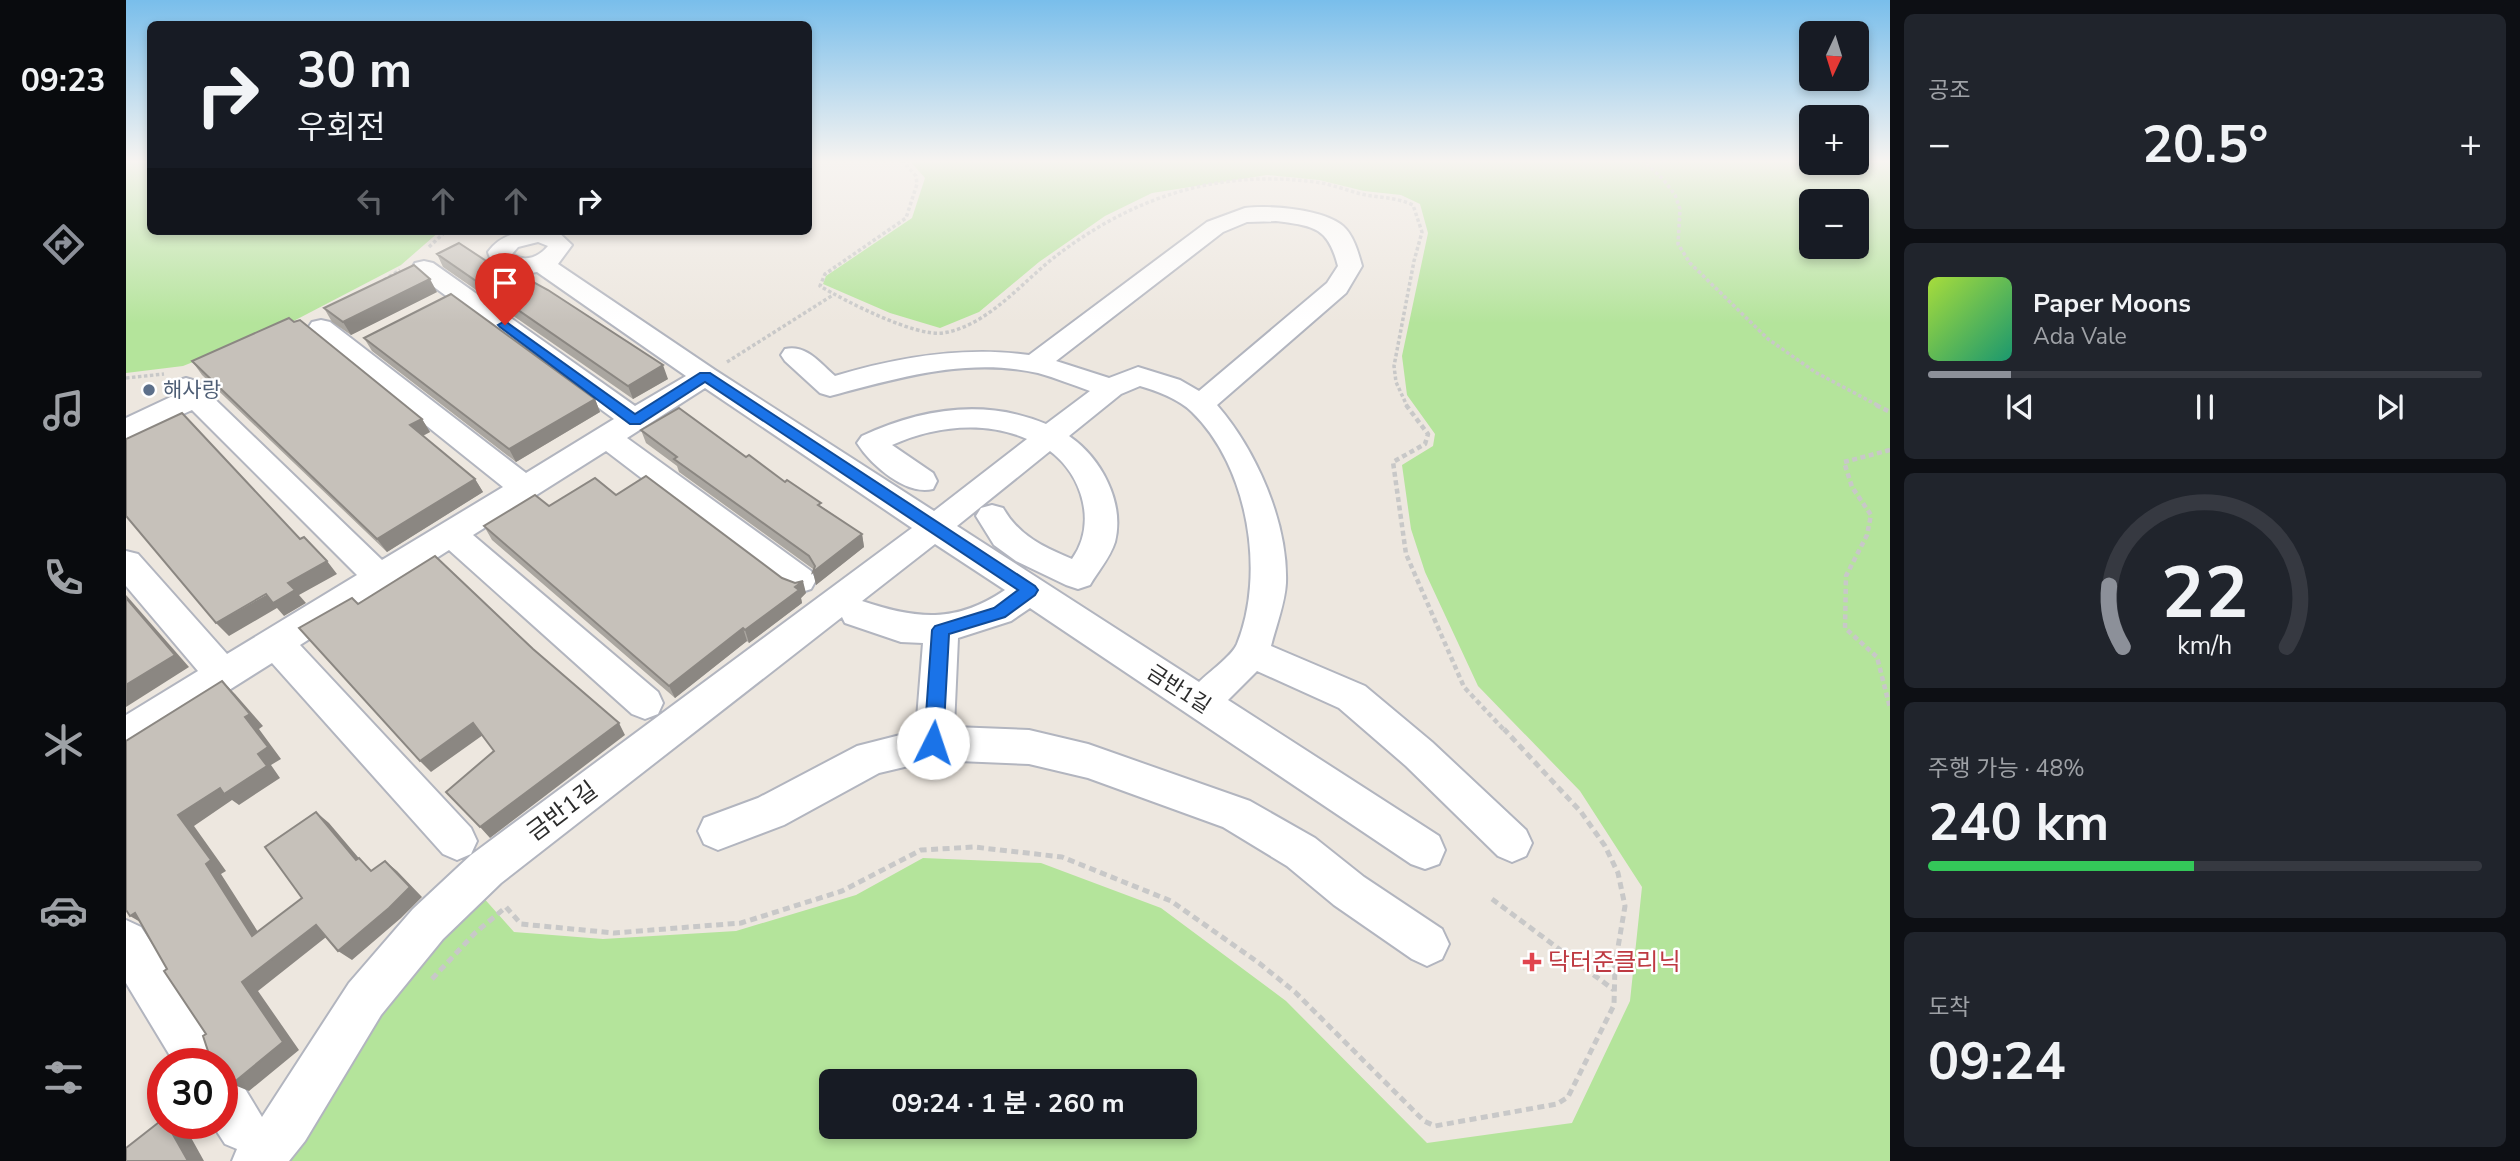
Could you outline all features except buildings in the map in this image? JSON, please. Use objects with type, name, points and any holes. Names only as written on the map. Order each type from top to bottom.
[{"type":"street","points":[[1034,364],[1215,227],[1246,215],[1281,215],[1312,220],[1332,229],[1343,244],[1350,266],[1337,288],[1201,404]]},
{"type":"street","points":[[421,260],[461,293],[635,420]]},
{"type":"street","name":"금반1길","points":[[540,263],[705,376],[1424,850]]},
{"type":"street","points":[[436,305],[461,293]]},
{"type":"street","points":[[321,328],[362,343],[525,488]]},
{"type":"street","points":[[794,355],[831,387],[879,371],[974,360],[1034,364],[1111,388]]},
{"type":"street","points":[[126,735],[705,376]]},
{"type":"street","points":[[934,527],[1111,388],[1138,376],[1170,386],[1201,404],[1222,429],[1246,472],[1263,521],[1269,583],[1251,653],[1201,703]]},
{"type":"street","points":[[126,430],[184,385],[380,578]]},
{"type":"street","points":[[922,481],[892,462],[872,443],[901,428],[938,420],[1012,424],[1051,437],[1076,457],[1093,481],[1101,509],[1098,544],[1078,576],[1026,550],[996,530],[992,516]]},
{"type":"street","points":[[608,438],[799,580]]},
{"type":"street","name":"금반1길","points":[[240,1128],[288,1124],[365,999],[455,896],[486,869],[934,527]]},
{"type":"street","points":[[451,534],[645,703]]},
{"type":"street","points":[[126,563],[222,674]]},
{"type":"street","points":[[857,613],[901,628],[941,630],[999,612],[1030,590]]},
{"type":"street","points":[[933,743],[941,630]]},
{"type":"street","points":[[275,642],[457,841]]},
{"type":"street","points":[[1251,653],[1352,697],[1419,754],[1512,844]]},
{"type":"street","points":[[718,831],[770,812],[871,758],[933,743],[1029,747],[1088,761],[1236,814],[1301,852],[1349,891],[1427,944]]},
{"type":"street","points":[[126,943],[192,1048]]},
{"type":"path","points":[[907,214],[906,218],[825,274],[820,286],[833,295],[882,317],[942,333],[976,318],[1055,257],[1117,214]]},
{"type":"path","points":[[431,980],[475,933],[506,907],[521,925],[584,932],[614,933],[741,923],[842,891],[921,850],[974,847],[1062,857],[1171,901],[1259,962],[1286,985],[1424,1121],[1435,1126],[1557,1104],[1568,1097],[1614,1005],[1615,965],[1625,906],[1618,873],[1605,846],[1581,812],[1464,687],[1406,554],[1394,462],[1425,443],[1428,434],[1400,396],[1394,375],[1394,353],[1405,311],[1415,250],[1422,232],[1416,214]]},
{"type":"path","points":[[1677,214],[1675,233],[1681,253],[1768,339],[1815,372],[1890,412]]},
{"type":"path","points":[[375,285],[421,260],[443,235]]},
{"type":"path","points":[[705,376],[833,295]]},
{"type":"path","points":[[126,378],[184,385]]},
{"type":"path","points":[[1890,450],[1844,462],[1852,487],[1871,515],[1867,535],[1846,576],[1845,628],[1877,657],[1890,708]]},
{"type":"path","points":[[1492,899],[1615,991]]},
{"type":"green space","points":[[126,214],[147,214],[147,235],[435,235],[401,265],[284,326],[183,366],[126,373]]},
{"type":"green space","points":[[913,214],[1109,214],[1039,262],[979,312],[940,328],[890,313],[823,284],[826,276],[912,218]]},
{"type":"green space","points":[[1423,214],[1799,214],[1799,259],[1869,259],[1869,214],[1890,214],[1890,1161],[287,1161],[389,1001],[481,895],[514,932],[603,939],[736,931],[856,895],[923,858],[1041,863],[1161,908],[1286,1001],[1427,1143],[1572,1123],[1630,1001],[1642,887],[1580,791],[1478,686],[1425,572],[1411,529],[1402,465],[1433,446],[1435,434],[1407,395],[1402,356],[1428,233]]},
{"type":"place","name":"해사랑","points":[[149,390]]},
{"type":"place","name":"닥터준클리닉","points":[[1532,962]]},
{"type":"route","points":[[505,325],[635,420],[705,376],[1030,590],[999,612],[941,630],[933,743]]}]
